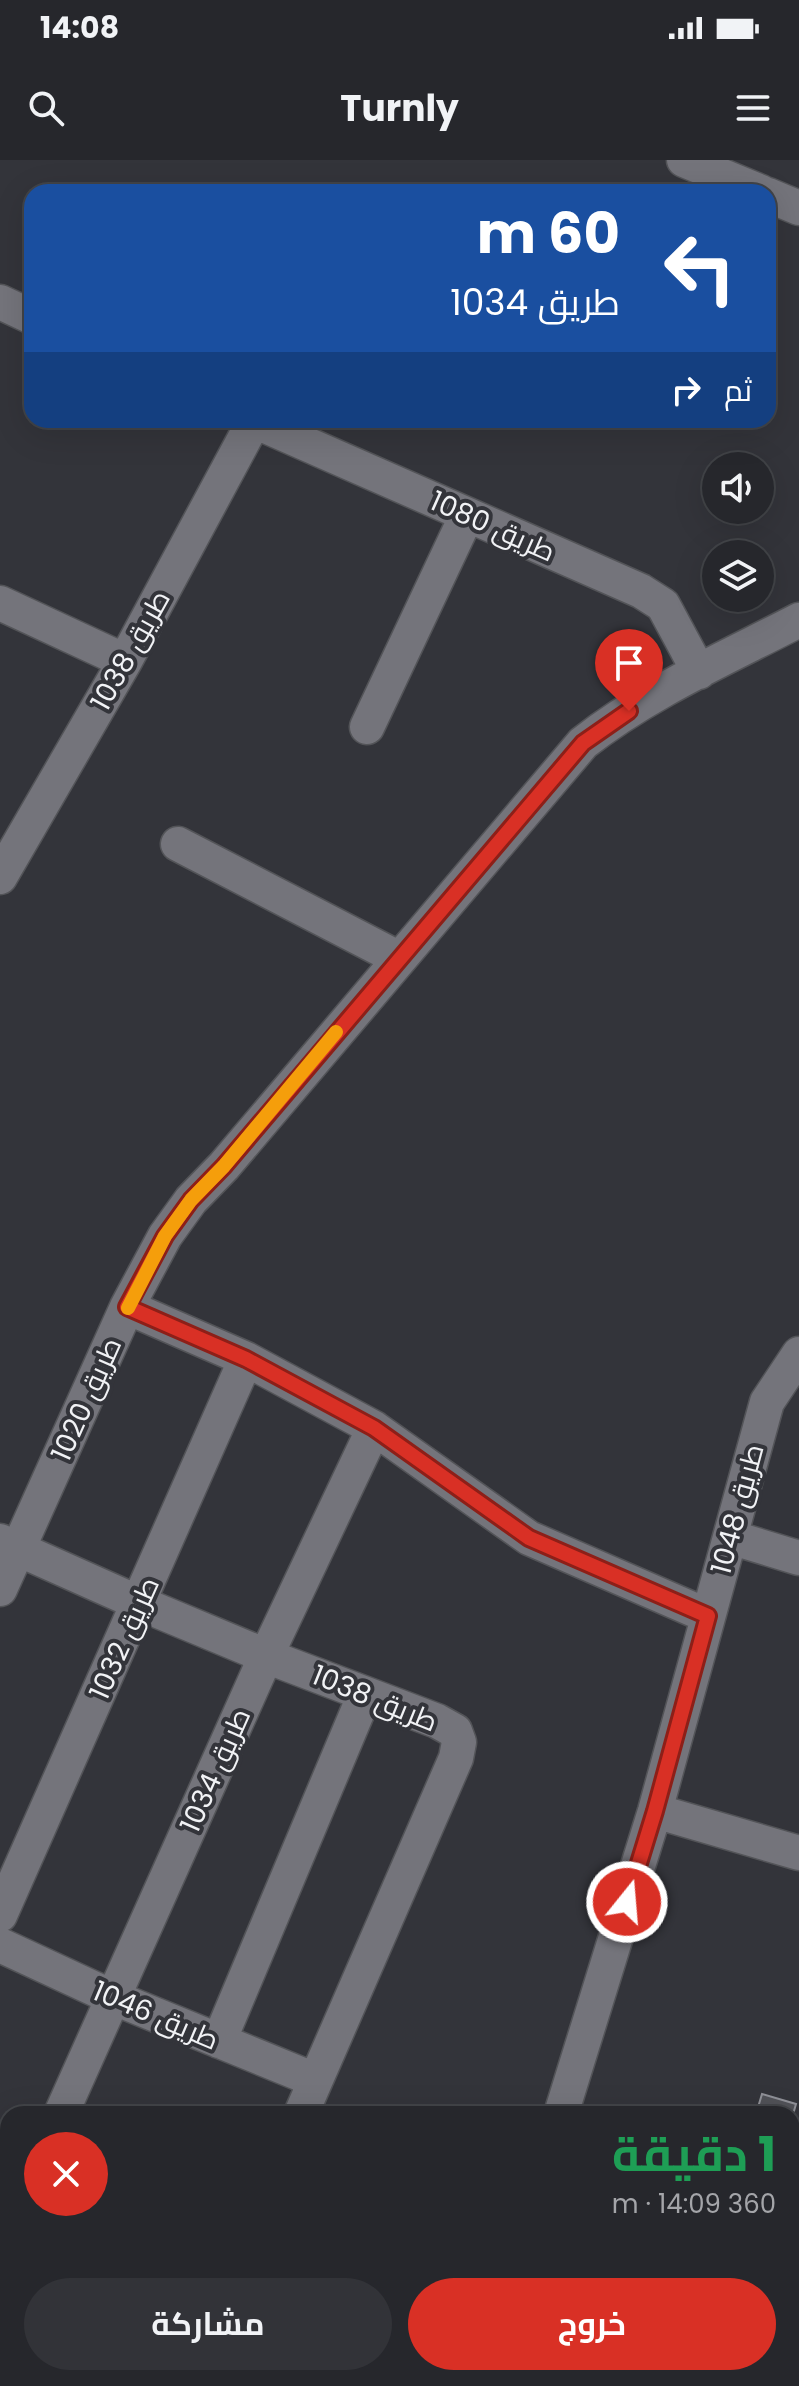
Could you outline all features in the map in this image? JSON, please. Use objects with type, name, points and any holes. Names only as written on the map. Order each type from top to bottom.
[{"type":"street","points":[[684,160],[742,184]]},
{"type":"street","points":[[776,198],[799,208]]},
{"type":"street","points":[[0,302],[24,313]]},
{"type":"street","name":"طريق 1038","points":[[0,877],[125,661],[249,428]]},
{"type":"street","name":"طريق 1080","points":[[271,428],[641,591],[663,605],[699,672]]},
{"type":"street","points":[[367,727],[467,515]]},
{"type":"street","points":[[0,603],[125,661]]},
{"type":"street","name":"طريق 1020","points":[[0,1589],[10,1545],[127,1307],[165,1236],[191,1200],[224,1166],[583,743],[610,722],[799,620]]},
{"type":"street","points":[[178,844],[398,958]]},
{"type":"street","points":[[127,1307],[246,1359],[374,1428],[529,1538],[708,1616]]},
{"type":"street","name":"طريق 1048","points":[[563,2106],[655,1811],[767,1402],[799,1354]]},
{"type":"street","name":"طريق 1032","points":[[0,1915],[246,1359]]},
{"type":"street","name":"طريق 1034","points":[[64,2106],[266,1656],[374,1428]]},
{"type":"street","points":[[730,1537],[799,1558]]},
{"type":"street","name":"طريق 1038","points":[[10,1545],[139,1603],[266,1656],[437,1721],[455,1731],[459,1742],[456,1758],[304,2106]]},
{"type":"street","points":[[219,2041],[365,1694]]},
{"type":"street","points":[[655,1811],[799,1853]]},
{"type":"street","name":"طريق 1046","points":[[0,1945],[112,1997],[315,2080]]},
{"type":"building","points":[[762,2094],[796,2104],[795,2106],[758,2106]]},
{"type":"slow traffic","points":[[128,1308],[165,1236],[191,1200],[224,1166],[336,1032]]},
{"type":"route","points":[[627,1902],[708,1616],[529,1538],[374,1428],[246,1359],[127,1307],[165,1236],[191,1200],[224,1166],[583,743],[629,711]]}]
